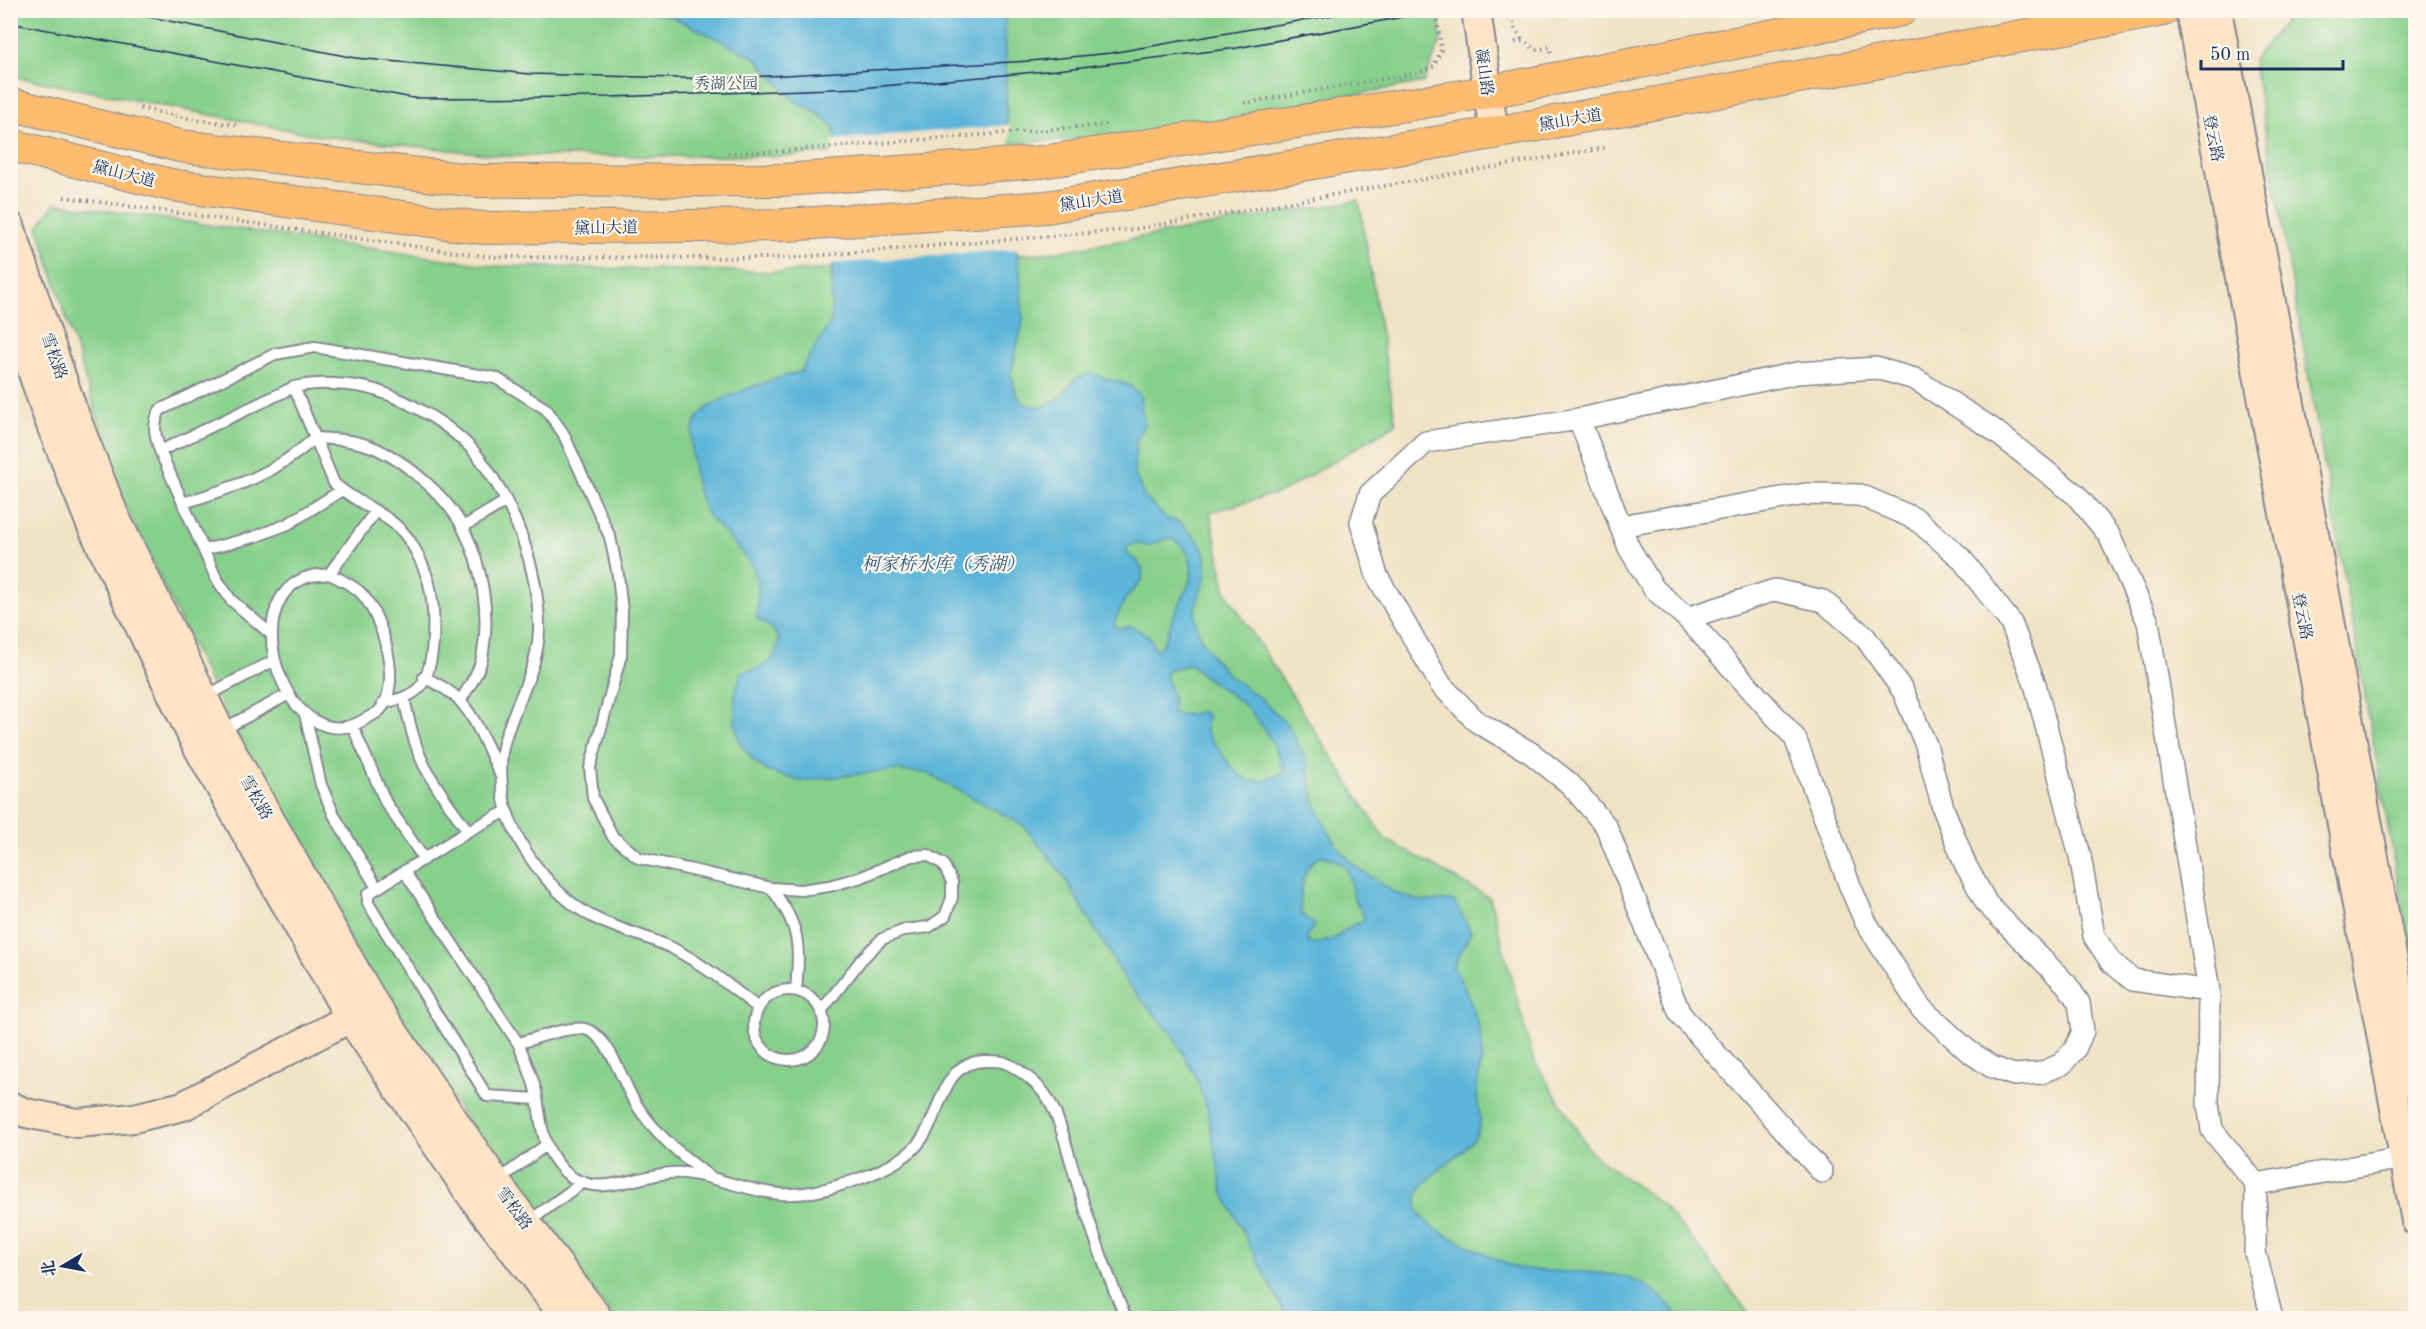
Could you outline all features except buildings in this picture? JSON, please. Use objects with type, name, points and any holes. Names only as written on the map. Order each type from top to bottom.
[{"type":"main road","name":"凝山路","points":[[1476,10],[1494,133]]},
{"type":"main road","points":[[10,104],[180,146],[478,180],[783,166],[1042,162],[1488,92],[1901,10]]},
{"type":"main road","name":"黛山大道","points":[[10,145],[171,185],[482,228],[1049,221],[1494,133],[2163,10]]},
{"type":"main road","name":"登云路","points":[[2190,10],[2415,1221]]},
{"type":"main road","name":"登云路","points":[[2217,10],[2415,1085]]},
{"type":"main road","name":"雪松路","points":[[10,226],[73,411],[191,704]]},
{"type":"main road","name":"雪松路","points":[[10,306],[49,420],[90,522],[191,704],[350,1018],[485,1190],[515,1232],[566,1318]]},
{"type":"main road","name":"雪松路","points":[[208,737],[373,1002],[485,1190]]},
{"type":"main road","points":[[10,1106],[26,1113],[77,1123],[134,1118],[183,1106],[350,1018]]},
{"type":"main road","name":"雪松路","points":[[515,1232],[598,1318]]},
{"type":"street","points":[[1822,1172],[1680,1014],[1606,826],[1570,784],[1531,753],[1477,722],[1441,685],[1377,576],[1361,522],[1370,494],[1426,442],[1579,419],[1797,373],[1876,368],[1915,380],[1991,428],[2076,495],[2109,535],[2148,622],[2209,991],[2208,1104],[2212,1130],[2256,1184],[2255,1252],[2272,1318]]},
{"type":"street","points":[[1579,419],[1629,548],[1654,589],[1687,618],[1795,738],[1865,921],[1920,1007],[1967,1050],[1992,1067],[2014,1075],[2041,1073],[2062,1064],[2075,1049],[2083,1031],[2079,1004],[2067,985],[1987,904],[1965,864],[1943,808],[1926,745],[1903,691],[1865,637],[1823,601],[1775,590],[1687,618]]},
{"type":"street","points":[[1620,526],[1806,494],[1860,495],[1916,519],[1961,558],[2011,623],[2035,684],[2080,856],[2094,936],[2111,962],[2133,980],[2209,991]]},
{"type":"street","points":[[2256,1184],[2404,1158]]},
{"type":"lane","points":[[272,635],[231,600],[216,578],[155,436],[154,421],[160,410],[275,354],[315,347],[496,378],[546,409],[563,433],[610,537],[618,575],[622,611],[621,655],[590,768],[593,798],[613,837],[639,858],[771,888],[801,890],[829,886],[862,877],[911,856],[928,855],[943,864],[952,882],[952,898],[945,916],[929,927],[905,930],[882,939],[861,960],[822,1010]]},
{"type":"lane","points":[[160,451],[294,387],[317,383],[374,390],[417,409],[443,424],[480,458],[506,501],[522,538],[534,576],[539,627],[531,676],[504,744],[502,779],[507,811],[538,868],[562,896],[596,919],[669,946],[701,964],[758,1008]]},
{"type":"lane","points":[[294,387],[334,483],[392,521],[408,538],[429,582],[433,615],[432,648],[424,677],[418,689],[404,698],[383,703]]},
{"type":"lane","points":[[183,503],[232,488],[268,472],[294,457],[315,438],[347,440],[377,449],[408,468],[440,496],[463,527],[480,573],[485,615],[483,654],[472,683],[460,701]]},
{"type":"lane","points":[[204,550],[254,537],[288,524],[342,490]]},
{"type":"lane","points":[[463,527],[506,501]]},
{"type":"lane","points":[[329,574],[375,512]]},
{"type":"lane","points":[[329,574],[344,580],[361,593],[375,613],[390,668],[388,692],[380,710],[360,723],[342,729],[323,726],[305,714],[289,694],[278,674],[274,660],[273,616],[281,598],[294,584],[310,576],[329,574]]},
{"type":"lane","points":[[191,704],[274,660]]},
{"type":"lane","points":[[424,677],[443,687],[460,701],[475,724],[502,779]]},
{"type":"lane","points":[[208,737],[289,694]]},
{"type":"lane","points":[[404,698],[413,736],[423,764],[468,831]]},
{"type":"lane","points":[[305,714],[321,785],[334,815],[377,888]]},
{"type":"lane","points":[[352,725],[386,803],[424,858]]},
{"type":"lane","points":[[507,811],[468,831],[377,888],[368,894],[368,903],[487,1096],[537,1099]]},
{"type":"lane","points":[[404,871],[518,1043],[529,1068],[537,1099],[542,1134],[546,1145],[564,1171],[590,1186],[608,1186],[651,1175],[684,1173],[780,1194],[827,1190],[898,1162],[920,1142],[957,1069],[978,1060],[1002,1062],[1022,1074],[1045,1094],[1058,1122],[1092,1231],[1126,1318]]},
{"type":"lane","points":[[771,888],[786,907],[798,943],[796,990]]},
{"type":"lane","points":[[796,990],[807,994],[822,1010],[825,1022],[824,1035],[819,1046],[810,1055],[799,1060],[786,1061],[774,1058],[764,1051],[754,1030],[758,1008],[774,993],[796,990]]},
{"type":"lane","points":[[518,1043],[573,1029],[587,1029],[600,1038],[613,1058],[633,1100],[657,1132],[675,1150],[713,1179]]},
{"type":"lane","points":[[485,1190],[546,1145]]},
{"type":"lane","points":[[515,1232],[583,1182]]},
{"type":"path","points":[[1239,104],[1418,73],[1434,66],[1441,56],[1436,10]]},
{"type":"path","points":[[1511,10],[1514,27],[1523,41],[1536,50],[1550,47],[1552,55]]},
{"type":"path","points":[[1515,42],[1523,41]]},
{"type":"path","points":[[129,106],[196,120],[243,126]]},
{"type":"path","points":[[724,153],[783,166],[1039,130],[1114,124]]},
{"type":"path","points":[[788,258],[1049,221],[1135,229],[1604,148]]},
{"type":"green space","name":"秀湖公园","points":[[11,10],[1439,10],[1441,40],[1424,82],[1131,136],[787,156],[507,156],[320,136],[16,77],[11,74]]},
{"type":"green space","points":[[2336,11],[2415,11],[2415,979],[2253,60],[2287,19]]},
{"type":"green space","points":[[1359,200],[1396,424],[1282,492],[1210,512],[1226,592],[1384,838],[1490,898],[1533,1059],[1592,1154],[1660,1203],[1702,1251],[1749,1314],[1761,1318],[614,1318],[525,1204],[379,993],[223,710],[124,503],[38,227],[55,203],[493,266],[787,272],[1054,252]]},
{"type":"water","name":"柯家桥水库（秀湖）","points":[[646,11],[1005,11],[1008,187],[1020,273],[1023,320],[1011,374],[1017,396],[1027,405],[1042,407],[1058,399],[1076,378],[1091,374],[1129,385],[1140,395],[1144,424],[1136,442],[1134,471],[1144,497],[1166,518],[1181,523],[1200,543],[1206,558],[1206,575],[1195,608],[1200,637],[1228,675],[1261,699],[1288,725],[1306,760],[1316,806],[1339,849],[1355,866],[1395,893],[1419,901],[1454,901],[1471,932],[1453,966],[1469,997],[1482,1043],[1477,1091],[1479,1127],[1472,1141],[1429,1178],[1421,1188],[1417,1199],[1418,1210],[1430,1225],[1441,1232],[1512,1266],[1541,1271],[1585,1272],[1627,1278],[1646,1286],[1663,1299],[1679,1318],[1287,1318],[1223,1192],[1207,1109],[1195,1075],[1172,1034],[1128,984],[1063,875],[1023,825],[927,773],[893,770],[801,781],[767,771],[754,761],[740,743],[735,722],[735,695],[741,672],[756,669],[768,663],[778,647],[779,639],[772,628],[756,618],[757,580],[750,563],[712,521],[703,504],[694,471],[692,435],[697,419],[714,404],[744,390],[800,372],[831,322],[836,140],[834,127],[815,111],[795,102],[756,58],[675,18]],"holes":[[[1169,538],[1179,543],[1189,556],[1190,581],[1164,641],[1160,648],[1155,649],[1149,636],[1132,626],[1118,629],[1114,623],[1125,599],[1142,581],[1142,569],[1137,561],[1127,553],[1127,547],[1136,543],[1147,546]],[[1191,664],[1243,704],[1268,735],[1285,772],[1263,781],[1247,780],[1240,775],[1206,732],[1207,715],[1203,712],[1178,715],[1172,711],[1173,698],[1166,675],[1167,670]],[[1319,856],[1326,857],[1339,862],[1347,869],[1354,898],[1363,914],[1364,921],[1349,927],[1334,939],[1313,944],[1308,942],[1307,935],[1314,926],[1313,923],[1301,914],[1302,882],[1313,861]]]},
{"type":"pier","points":[[1010,125],[1011,187],[1020,249],[829,264],[833,140]]},
{"type":"tram line","points":[[114,10],[355,58],[530,74],[715,79],[1030,61],[1111,53],[1363,10]]},
{"type":"tram line","points":[[10,23],[413,98],[611,97],[861,88],[1057,70],[1237,48],[1440,10]]}]
